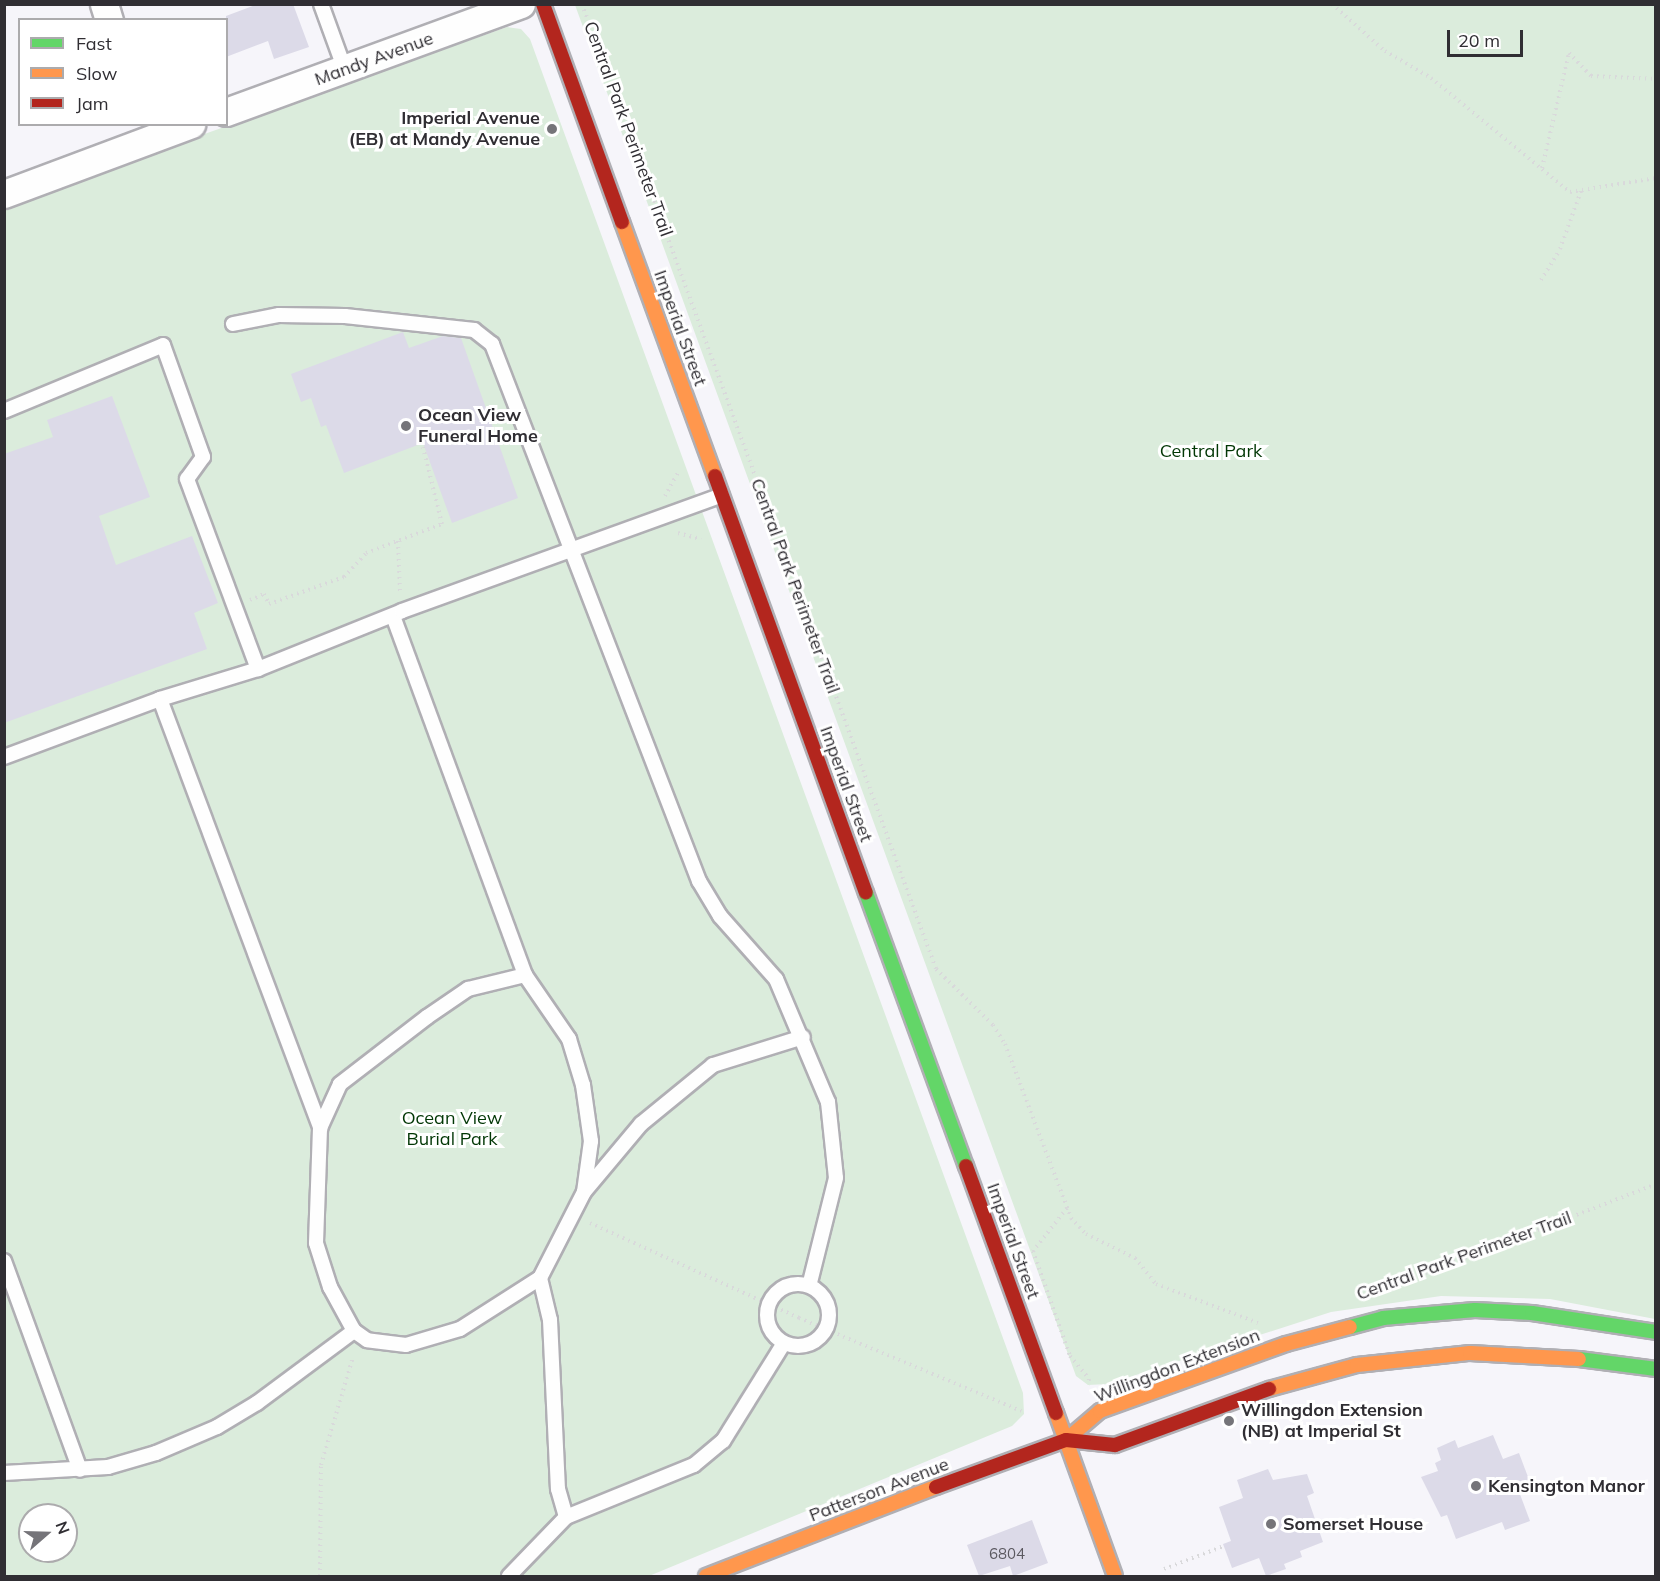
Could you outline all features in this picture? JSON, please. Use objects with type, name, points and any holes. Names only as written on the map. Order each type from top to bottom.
[{"type":"main road","name":"Imperial Street","points":[[543,4],[1115,1576]]},
{"type":"main road","name":"Willingdon Extension","points":[[1066,1440],[1100,1411],[1286,1344],[1383,1318],[1475,1310],[1532,1313],[1656,1332]]},
{"type":"main road","points":[[1066,1440],[1114,1445],[1257,1392],[1357,1365],[1400,1360],[1526,1354],[1656,1369]]},
{"type":"main road","name":"Patterson Avenue","points":[[706,1576],[1066,1440]]},
{"type":"street","name":"Mandy Avenue","points":[[228,111],[521,4]]},
{"type":"street","points":[[4,194],[150,131],[179,126]]},
{"type":"lane","points":[[321,4],[345,70]]},
{"type":"lane","points":[[232,324],[279,315],[345,316],[474,330],[492,344],[575,549],[699,881],[720,916],[776,980],[803,1037],[828,1102],[836,1178],[809,1286]]},
{"type":"lane","points":[[4,411],[163,345],[203,457],[187,479],[258,669]]},
{"type":"lane","points":[[4,757],[160,699],[258,669],[397,614],[722,495]]},
{"type":"lane","points":[[397,614],[525,975],[569,1039],[583,1084],[591,1141],[585,1192]]},
{"type":"lane","points":[[160,699],[320,1128],[316,1243],[330,1287],[357,1333],[406,1345],[460,1329],[540,1278],[585,1192],[641,1124],[713,1065],[803,1037]]},
{"type":"lane","points":[[320,1128],[340,1084],[427,1017],[468,989],[525,975]]},
{"type":"lane","points":[[4,1261],[80,1470]]},
{"type":"lane","points":[[540,1278],[550,1320],[558,1489],[566,1517]]},
{"type":"lane","points":[[789,1284],[809,1286],[825,1299],[826,1329],[803,1346],[784,1343],[767,1322],[768,1304],[789,1284]]},
{"type":"lane","points":[[4,1473],[80,1470],[156,1453],[217,1427],[257,1403],[357,1333]]},
{"type":"lane","points":[[508,1576],[566,1517],[694,1465],[723,1441],[784,1343]]},
{"type":"path","name":"Central Park Perimeter Trail","points":[[582,4],[936,969],[993,1025],[1005,1044],[1067,1207],[1086,1234],[1135,1258],[1156,1284],[1259,1324],[1270,1321]]},
{"type":"path","points":[[1332,4],[1385,51],[1431,78],[1570,192],[1656,178]]},
{"type":"path","points":[[1542,168],[1569,53],[1591,76],[1656,79]]},
{"type":"path","points":[[1541,280],[1560,249],[1581,191]]},
{"type":"path","points":[[264,594],[269,604],[344,577],[366,553],[442,524],[423,447]]},
{"type":"path","points":[[397,614],[398,541]]},
{"type":"path","name":"Central Park Perimeter Trail","points":[[1381,1289],[1656,1184]]},
{"type":"path","points":[[1067,1207],[1033,1251],[1070,1356],[1089,1379],[1088,1385]]},
{"type":"path","points":[[572,1215],[768,1304],[1021,1411]]},
{"type":"path","points":[[320,1576],[321,1465],[357,1333]]},
{"type":"path","points":[[1164,1569],[1224,1546]]},
{"type":"green space","name":"Central Park","points":[[575,5],[1655,5],[1655,1319],[1550,1299],[1441,1296],[1331,1312],[1108,1384],[1088,1385],[1076,1376]]},
{"type":"green space","name":"Ocean View Burial Park","points":[[507,27],[521,29],[530,39],[1023,1393],[1024,1414],[1012,1426],[649,1576],[5,1576],[4,205]]},
{"type":"building","points":[[258,4],[293,4],[309,47],[274,59],[268,41],[228,56],[228,18],[226,16]]},
{"type":"building","name":"Ocean View Funeral Home","points":[[403,332],[409,348],[443,336],[461,338],[518,498],[452,523],[423,443],[344,473],[326,425],[321,427],[311,398],[301,402],[291,374]]},
{"type":"building","points":[[112,396],[150,497],[99,516],[116,565],[192,536],[218,603],[194,613],[207,649],[4,723],[4,454],[53,437],[47,420]]},
{"type":"building","name":"Kensington Manor","points":[[1493,1435],[1503,1459],[1519,1453],[1531,1485],[1518,1489],[1530,1521],[1505,1530],[1502,1522],[1456,1539],[1447,1515],[1441,1517],[1421,1477],[1438,1471],[1435,1463],[1441,1460],[1437,1448],[1455,1440],[1458,1448]]},
{"type":"building","name":"Somerset House","points":[[1268,1469],[1273,1480],[1307,1474],[1314,1493],[1307,1496],[1323,1542],[1300,1551],[1302,1557],[1284,1564],[1286,1569],[1266,1576],[1259,1558],[1232,1568],[1223,1544],[1231,1541],[1219,1507],[1243,1498],[1237,1480]]},
{"type":"building","points":[[1032,1520],[1048,1563],[1013,1576],[1010,1566],[979,1576],[967,1545]]},
{"type":"traffic: fast","points":[[866,893],[966,1166]]},
{"type":"traffic: fast","points":[[1350,1327],[1383,1318],[1475,1310],[1532,1313],[1656,1332]]},
{"type":"traffic: fast","points":[[1579,1359],[1656,1369]]},
{"type":"traffic: slow","points":[[622,222],[715,476]]},
{"type":"traffic: slow","points":[[1066,1440],[1100,1411],[1286,1344],[1350,1327]]},
{"type":"traffic: slow","points":[[1269,1389],[1357,1365],[1470,1353],[1579,1359]]},
{"type":"traffic: slow","points":[[1056,1413],[1115,1576]]},
{"type":"traffic: slow","points":[[706,1576],[936,1487]]},
{"type":"traffic: jam","points":[[543,4],[622,222]]},
{"type":"traffic: jam","points":[[715,476],[866,893]]},
{"type":"traffic: jam","points":[[966,1166],[1056,1413]]},
{"type":"traffic: jam","points":[[936,1487],[1066,1440],[1115,1445],[1269,1389]]},
{"type":"place","name":"Imperial Avenue (EB) at Mandy Avenue","points":[[552,129]]},
{"type":"place","name":"Ocean View Funeral Home","points":[[406,426]]},
{"type":"place","name":"Willingdon Extension (NB) at Imperial St","points":[[1229,1421]]},
{"type":"place","name":"Kensington Manor","points":[[1476,1486]]},
{"type":"place","name":"Somerset House","points":[[1271,1524]]}]
